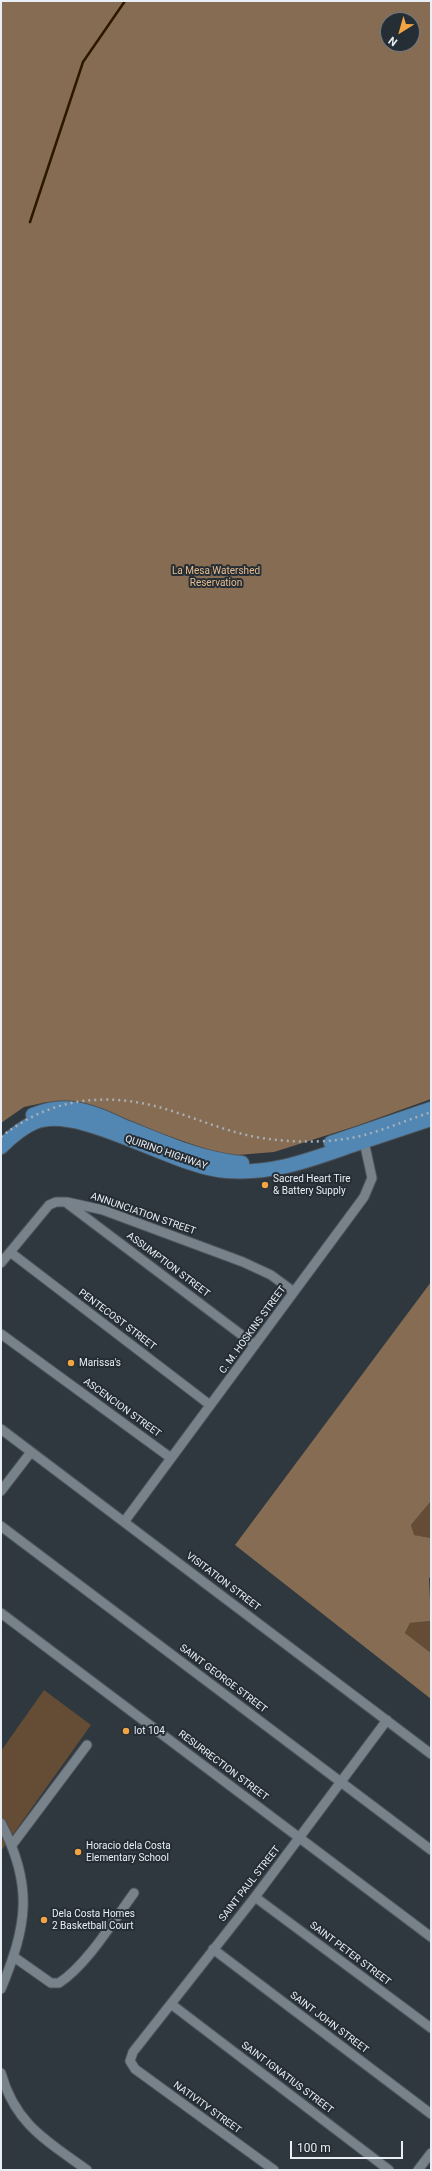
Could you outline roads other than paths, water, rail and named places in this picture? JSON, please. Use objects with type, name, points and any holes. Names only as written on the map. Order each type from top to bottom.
[{"type":"main road","name":"QUIRINO HIGHWAY","points":[[1,1136],[21,1120],[34,1114],[63,1108],[76,1109],[103,1117],[203,1156],[225,1162],[258,1164],[295,1156],[363,1136],[431,1119]]},
{"type":"main road","name":"QUIRINO HIGHWAY","points":[[1,1148],[25,1127],[36,1122],[62,1119],[100,1129],[200,1166],[225,1171],[259,1172],[297,1164],[431,1109]]},
{"type":"street","name":"C. M. HOSKINS STREET","points":[[124,1522],[367,1192],[372,1172],[363,1136]]},
{"type":"street","name":"ANNUNCIATION STREET","points":[[1,1263],[49,1205],[56,1202],[67,1202],[103,1210],[243,1262],[271,1275],[294,1292]]},
{"type":"street","name":"ASSUMPTION STREET","points":[[67,1202],[255,1345]]},
{"type":"street","name":"PENTECOST STREET","points":[[10,1252],[210,1405]]},
{"type":"street","name":"ASCENCION STREET","points":[[1,1334],[171,1458]]},
{"type":"street","name":"VISITATION STREET","points":[[1,1429],[431,1754]]},
{"type":"street","points":[[1,1491],[31,1452]]},
{"type":"street","name":"SAINT GEORGE STREET","points":[[1,1526],[431,1850]]},
{"type":"street","name":"RESURRECTION STREET","points":[[1,1613],[431,1937]]},
{"type":"street","name":"SAINT PAUL STREET","points":[[130,2061],[133,2052],[255,1897],[387,1720]]},
{"type":"street","points":[[12,1845],[87,1745]]},
{"type":"street","points":[[1,1823],[12,1845],[24,1893],[22,1919],[14,1957],[1,1989]]},
{"type":"street","points":[[14,1957],[52,1983],[59,1983],[67,1977],[96,1945],[134,1893]]},
{"type":"street","name":"SAINT PETER STREET","points":[[255,1897],[431,2028]]},
{"type":"street","name":"SAINT JOHN STREET","points":[[213,1949],[431,2114]]},
{"type":"street","name":"SAINT IGNATIUS STREET","points":[[171,2004],[389,2170]]},
{"type":"street","name":"NATIVITY STREET","points":[[130,2061],[135,2069],[274,2170]]},
{"type":"street","points":[[1,2073],[3,2088],[17,2111],[35,2131],[87,2170]]},
{"type":"street","points":[[418,2170],[431,2153]]},
{"type":"waterway","points":[[30,222],[83,62],[125,1]]},
{"type":"railway","points":[[1,1137],[22,1123],[43,1112],[64,1105],[86,1101],[131,1101],[155,1106],[245,1135],[293,1141],[331,1141],[356,1137],[384,1129],[431,1112]]},
{"type":"place","name":"Sacred Heart Tire & Battery Supply","points":[[265,1185]]},
{"type":"place","name":"Marissa's","points":[[71,1363]]},
{"type":"place","name":"lot 104","points":[[126,1731]]},
{"type":"place","name":"Horacio dela Costa Elementary School","points":[[78,1852]]},
{"type":"place","name":"Dela Costa Homes 2 Basketball Court","points":[[44,1920]]},
{"type":"park label","name":"La Mesa Watershed Reservation","points":[[216,576]]}]
